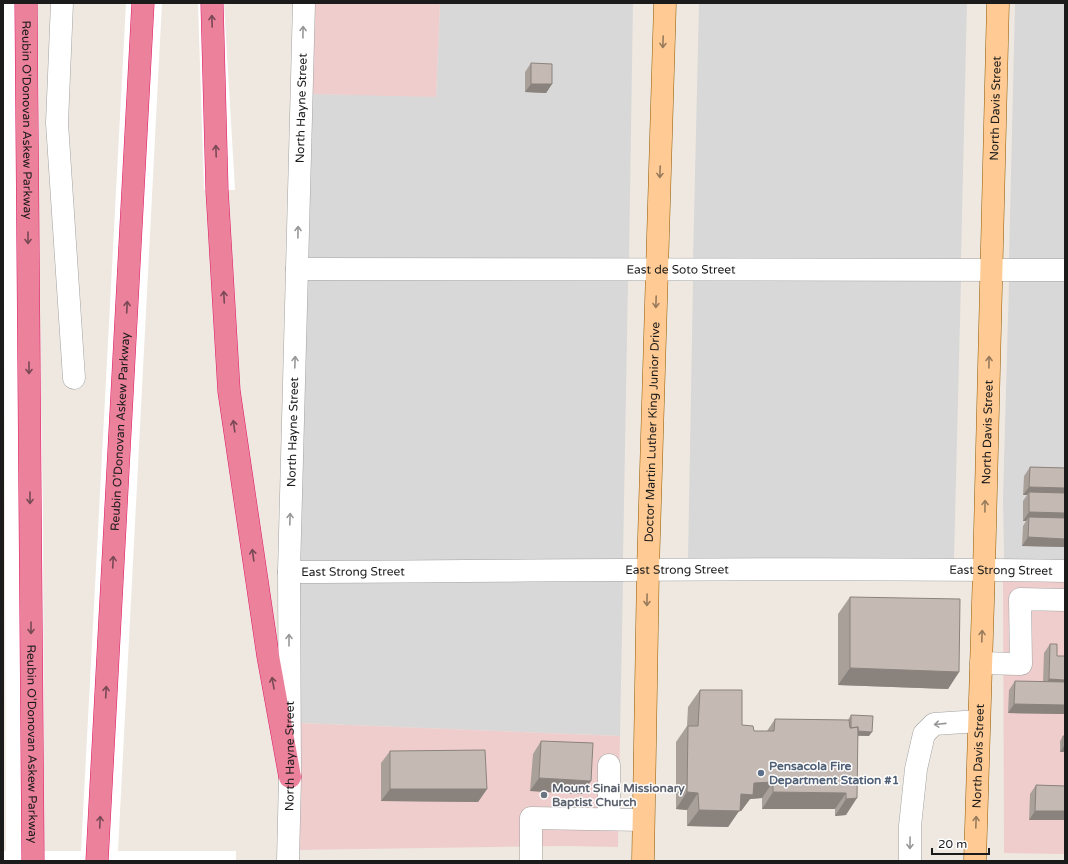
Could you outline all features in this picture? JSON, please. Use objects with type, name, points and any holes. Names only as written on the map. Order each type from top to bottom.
[{"type":"highway","name":"Reubin O'Donovan Askew Parkway","points":[[26,3],[33,861]]},
{"type":"highway","name":"Reubin O'Donovan Askew Parkway","points":[[98,861],[143,3]]},
{"type":"highway","points":[[212,3],[217,190],[229,392],[268,656],[290,777]]},
{"type":"main road","name":"Doctor Martin Luther King Junior Drive","points":[[643,861],[648,570],[664,3]]},
{"type":"main road","name":"North Davis Street","points":[[975,861],[998,3]]},
{"type":"street","points":[[62,3],[57,123],[74,378]]},
{"type":"street","name":"North Hayne Street","points":[[288,861],[290,777],[289,572],[304,3]]},
{"type":"street","name":"East de Soto Street","points":[[298,269],[1065,270]]},
{"type":"street","name":"East Strong Street","points":[[289,572],[648,570],[1059,571]]},
{"type":"street","points":[[981,663],[1021,664],[1020,599],[1059,600],[1059,571]]},
{"type":"street","points":[[910,861],[910,826],[916,769],[924,734],[934,724],[979,721]]},
{"type":"street","points":[[609,765],[609,819]]},
{"type":"street","points":[[531,861],[531,818],[643,820]]},
{"type":"shaded area","points":[[314,3],[440,3],[436,97],[311,94]]},
{"type":"shaded area","points":[[440,3],[633,3],[629,260],[307,258],[311,94],[436,96]]},
{"type":"shaded area","points":[[699,3],[967,3],[961,259],[693,260]]},
{"type":"shaded area","points":[[1015,3],[1065,3],[1065,259],[1009,259]]},
{"type":"shaded area","points":[[307,280],[628,281],[623,559],[300,561]]},
{"type":"shaded area","points":[[693,281],[961,281],[954,559],[688,559]]},
{"type":"shaded area","points":[[1009,281],[1065,281],[1065,560],[1004,559],[1003,498]]},
{"type":"shaded area","points":[[623,581],[620,736],[299,723],[299,583]]},
{"type":"shaded area","points":[[1003,581],[1065,582],[1065,854],[1004,853]]},
{"type":"shaded area","points":[[299,723],[620,736],[618,847],[566,846],[298,850],[299,785],[301,784],[299,775]]},
{"type":"pier","points":[[3,3],[37,3],[39,96],[39,299],[43,512],[44,851],[81,851],[126,3],[162,3],[118,851],[236,851],[236,861],[3,861],[3,851],[6,851]]},
{"type":"pier","points":[[198,3],[224,3],[235,190],[204,190]]},
{"type":"building","points":[[531,63],[552,64],[552,84],[531,84]]},
{"type":"building","points":[[1030,467],[1065,468],[1065,488],[1029,487]]},
{"type":"building","points":[[1029,492],[1065,493],[1065,513],[1029,512]]},
{"type":"building","points":[[1029,517],[1065,518],[1065,539],[1028,537]]},
{"type":"building","points":[[850,597],[960,599],[959,672],[850,668]]},
{"type":"building","points":[[1050,644],[1057,644],[1057,656],[1065,656],[1065,680],[1049,679]]},
{"type":"building","points":[[1015,681],[1065,682],[1065,705],[1014,704]]},
{"type":"building","name":"Pensacola Fire Department Station #1","points":[[700,690],[742,690],[742,725],[753,726],[754,731],[774,731],[775,719],[849,720],[850,728],[858,727],[857,798],[846,799],[846,793],[773,792],[773,782],[754,783],[753,795],[741,794],[740,811],[699,810],[698,793],[687,792],[688,726],[698,726]]},
{"type":"building","points":[[851,715],[873,716],[872,732],[858,731],[858,727],[851,728]]},
{"type":"building","points":[[1063,736],[1065,736],[1065,747],[1063,747]]},
{"type":"building","points":[[541,741],[593,743],[591,781],[539,778]]},
{"type":"building","points":[[485,750],[487,789],[390,789],[390,751]]},
{"type":"building","points":[[1036,785],[1065,786],[1065,811],[1035,811]]},
{"type":"place","name":"Pensacola Fire Department Station #1","points":[[761,773]]},
{"type":"place","name":"Mount Sinai Missionary Baptist Church","points":[[544,795]]}]
